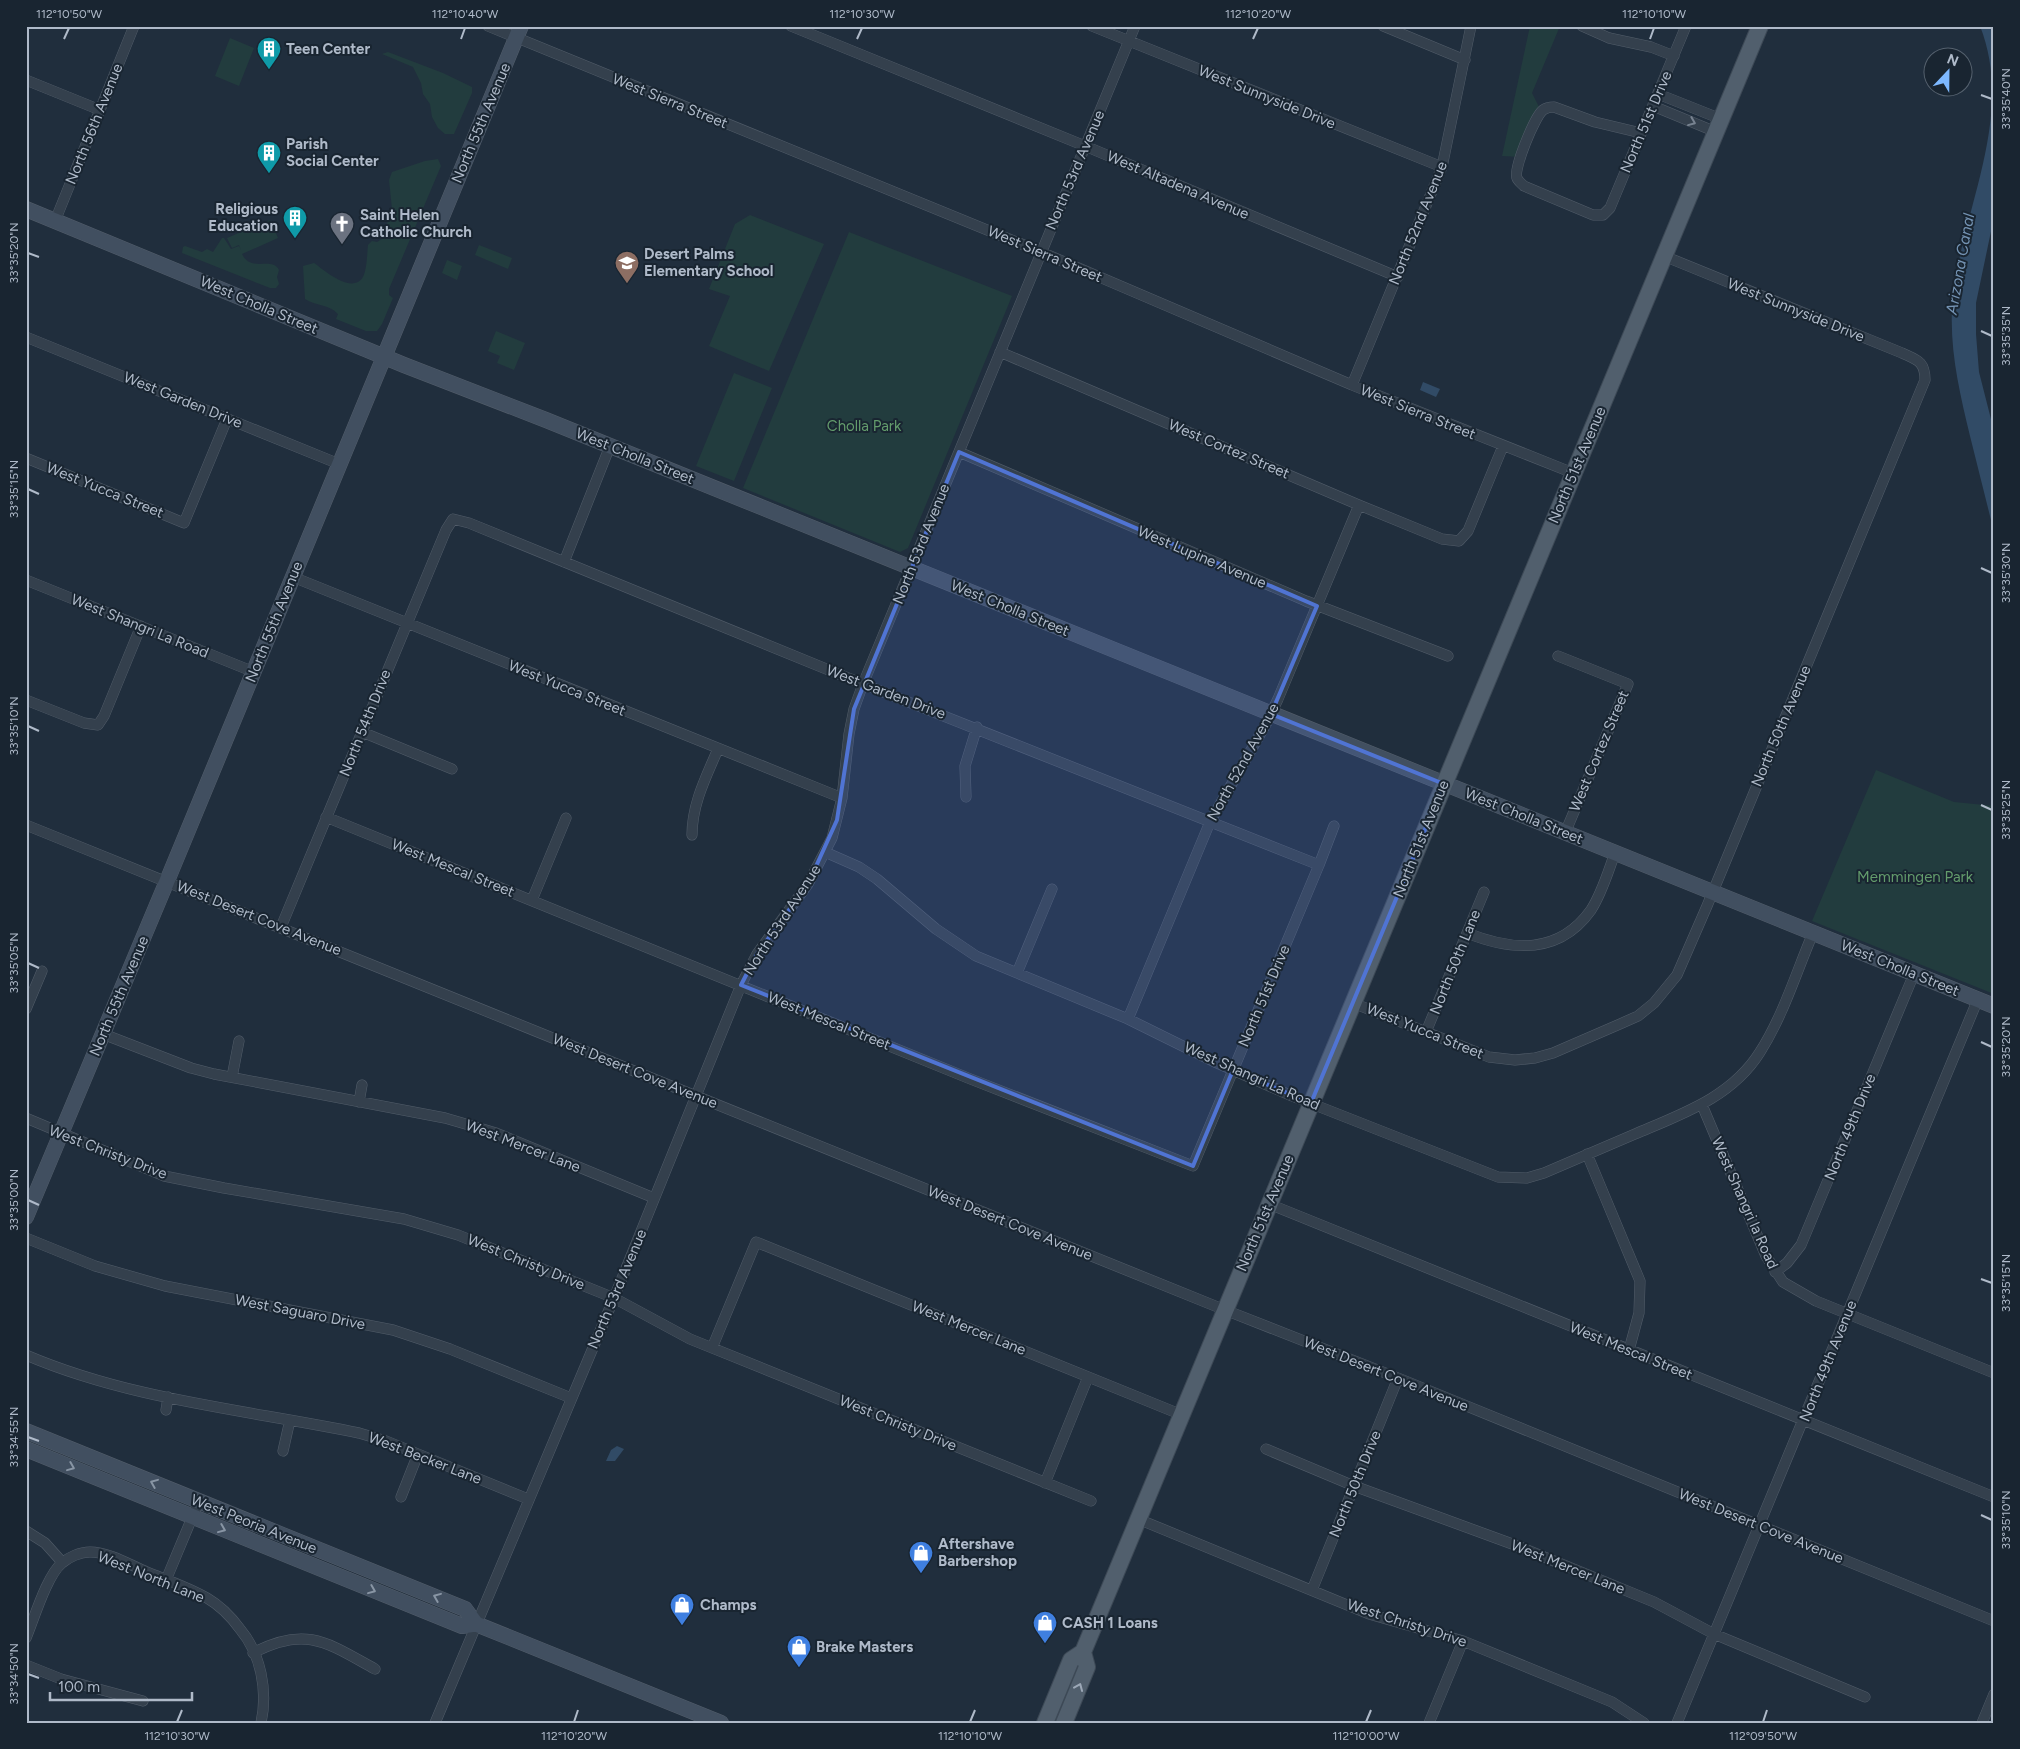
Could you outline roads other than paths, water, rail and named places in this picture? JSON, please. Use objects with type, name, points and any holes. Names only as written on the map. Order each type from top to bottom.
[{"type":"main road","name":"North 51st Avenue","points":[[1045,1723],[1071,1660],[1082,1652],[1182,1415],[1760,26]]},
{"type":"main road","name":"North 51st Avenue","points":[[1064,1723],[1087,1667],[1082,1652]]},
{"type":"street","name":"North 56th Avenue","points":[[55,221],[134,26]]},
{"type":"street","points":[[488,26],[518,32]]},
{"type":"street","name":"West Altadena Avenue","points":[[791,26],[1398,277]]},
{"type":"street","name":"West Sunnyside Drive","points":[[1092,26],[1442,167]]},
{"type":"street","name":"North 53rd Avenue","points":[[435,1723],[614,1298],[741,985],[757,954],[808,884],[832,838],[842,798],[849,734],[854,709],[863,684],[1135,26]]},
{"type":"street","points":[[1383,26],[1465,60]]},
{"type":"street","name":"North 52nd Avenue","points":[[1352,385],[1442,167],[1471,26]]},
{"type":"street","points":[[1582,26],[1609,38],[1651,47],[1674,56]]},
{"type":"street","name":"North 51st Drive","points":[[1642,133],[1595,122],[1554,107],[1547,108],[1541,111],[1532,130],[1516,172],[1517,180],[1524,186],[1593,215],[1603,215],[1610,208],[1642,133],[1686,26]]},
{"type":"street","name":"West Sierra Street","points":[[518,32],[1352,385],[1573,474]]},
{"type":"street","name":"North 55th Avenue","points":[[26,1217],[254,672],[518,32]]},
{"type":"street","points":[[26,80],[100,110]]},
{"type":"street","points":[[1658,94],[1719,126]]},
{"type":"street","points":[[1653,106],[1719,126]]},
{"type":"street","name":"West Cholla Street","points":[[26,209],[384,356],[1994,1006]]},
{"type":"street","name":"West Sunnyside Drive","points":[[1664,256],[1902,353],[1920,362],[1925,368]]},
{"type":"street","name":"West Garden Drive","points":[[26,337],[339,464]]},
{"type":"street","name":"West Cortez Street","points":[[1000,352],[1442,539],[1459,541],[1468,531],[1503,446]]},
{"type":"street","name":"North 50th Avenue","points":[[1584,1039],[1638,1016],[1654,1003],[1677,975],[1925,380],[1925,368]]},
{"type":"street","name":"West Yucca Street","points":[[26,458],[184,522],[227,418]]},
{"type":"street","points":[[564,562],[610,446]]},
{"type":"street","name":"West Lupine Avenue","points":[[959,452],[1317,606],[1448,656]]},
{"type":"street","name":"North 52nd Avenue","points":[[1128,1019],[1210,822],[1271,714],[1359,505]]},
{"type":"street","name":"West Garden Drive","points":[[453,519],[469,523],[863,684],[977,727],[1319,865]]},
{"type":"street","name":"North 54th Drive","points":[[280,927],[406,623],[446,530],[453,519]]},
{"type":"street","name":"West Yucca Street","points":[[293,577],[842,798]]},
{"type":"street","name":"West Shangri La Road","points":[[26,580],[254,672]]},
{"type":"street","points":[[26,700],[84,723],[98,725],[104,716],[141,626]]},
{"type":"street","name":"West Cortez Street","points":[[1558,656],[1628,684],[1565,833]]},
{"type":"street","points":[[966,798],[966,766],[977,727]]},
{"type":"street","points":[[362,732],[452,769]]},
{"type":"street","points":[[692,835],[692,817],[695,805],[718,749]]},
{"type":"street","name":"West Mescal Street","points":[[326,817],[968,1078],[1193,1166]]},
{"type":"street","points":[[532,900],[566,818]]},
{"type":"street","name":"West Desert Cove Avenue","points":[[26,825],[1225,1310],[1398,1378],[1994,1621]]},
{"type":"street","name":"North 51st Drive","points":[[1193,1166],[1334,826]]},
{"type":"street","name":"West Shangri La Road","points":[[826,852],[859,868],[877,880],[936,929],[968,951],[1128,1019],[1233,1070],[1498,1177],[1526,1178],[1544,1173],[1702,1105],[1730,1085],[1745,1071],[1759,1053],[1773,1029],[1813,933]]},
{"type":"street","points":[[1467,933],[1488,942],[1510,946],[1530,946],[1566,934],[1578,925],[1591,909],[1615,854]]},
{"type":"street","points":[[1017,973],[1052,889]]},
{"type":"street","name":"North 50th Lane","points":[[1426,1032],[1484,892]]},
{"type":"street","points":[[26,1009],[42,971]]},
{"type":"street","name":"North 49th Drive","points":[[1775,1272],[1787,1263],[1801,1245],[1914,974]]},
{"type":"street","name":"North 49th Avenue","points":[[1677,1723],[1978,999]]},
{"type":"street","name":"West Yucca Street","points":[[1353,1003],[1489,1057],[1515,1060],[1535,1058],[1553,1053],[1584,1039]]},
{"type":"street","name":"West Mercer Lane","points":[[103,1034],[191,1068],[445,1118],[496,1133],[654,1198]]},
{"type":"street","points":[[232,1077],[239,1040]]},
{"type":"street","points":[[359,1102],[362,1085]]},
{"type":"street","name":"West Shangri la Road","points":[[1702,1105],[1766,1256],[1783,1282],[1798,1293],[1994,1374]]},
{"type":"street","name":"West Christy Drive","points":[[26,1118],[164,1176],[404,1219],[476,1242],[614,1298],[690,1339],[1091,1501]]},
{"type":"street","points":[[1587,1154],[1640,1281],[1639,1313],[1629,1350]]},
{"type":"street","name":"West Mescal Street","points":[[1269,1204],[1994,1497]]},
{"type":"street","name":"West Saguaro Drive","points":[[26,1238],[95,1266],[131,1278],[173,1288],[393,1330],[450,1349],[571,1398]]},
{"type":"street","name":"West Mercer Lane","points":[[712,1348],[756,1242],[1182,1415]]},
{"type":"street","name":"West Becker Lane","points":[[26,1355],[78,1376],[168,1397],[358,1433],[386,1441],[528,1499]]},
{"type":"street","points":[[1045,1483],[1088,1377]]},
{"type":"street","name":"North 50th Drive","points":[[1312,1590],[1398,1378]]},
{"type":"street","points":[[166,1410],[168,1397]]},
{"type":"street","points":[[283,1451],[290,1420]]},
{"type":"street","name":"West Peoria Avenue","points":[[26,1432],[465,1609],[476,1624]]},
{"type":"street","name":"West Peoria Avenue","points":[[26,1449],[462,1626],[476,1624],[721,1723]]},
{"type":"street","name":"West Mercer Lane","points":[[1266,1449],[1354,1486],[1490,1535],[1645,1598],[1714,1634],[1865,1697]]},
{"type":"street","points":[[401,1497],[418,1454]]},
{"type":"street","points":[[166,1580],[199,1501]]},
{"type":"street","name":"West Christy Drive","points":[[1138,1519],[1369,1614],[1463,1641],[1612,1702],[1644,1723]]},
{"type":"street","points":[[26,1531],[45,1543],[62,1562],[55,1571],[26,1638]]},
{"type":"street","name":"West North Lane","points":[[62,1562],[77,1554],[90,1552],[104,1555],[208,1599],[227,1614],[241,1629],[254,1652],[264,1688],[264,1710],[261,1723]]},
{"type":"street","points":[[254,1652],[286,1639],[319,1641],[375,1669]]},
{"type":"street","points":[[1430,1723],[1463,1641]]},
{"type":"street","points":[[26,1665],[61,1679],[143,1701]]},
{"type":"street","points":[[1982,1723],[1994,1694]]},
{"type":"water","name":"Arizona Canal","points":[[1980,26],[1994,26],[1994,217],[1976,303],[1976,334],[1979,372],[1994,431],[1994,532],[1959,389],[1952,325],[1956,274],[1989,132],[1992,97],[1990,61]]},
{"type":"water","points":[[1423,382],[1440,389],[1436,397],[1420,390]]},
{"type":"water","points":[[617,1446],[624,1449],[615,1461],[606,1461],[611,1450]]},
{"type":"place","name":"Teen Center","points":[[269,70]]},
{"type":"place","name":"Parish Social Center","points":[[269,174]]},
{"type":"place","name":"Religious Education","points":[[295,239]]},
{"type":"place","name":"Saint Helen Catholic Church","points":[[342,245]]},
{"type":"place","name":"Desert Palms Elementary School","points":[[627,284]]},
{"type":"place","name":"Aftershave Barbershop","points":[[921,1574]]},
{"type":"place","name":"Champs","points":[[682,1626]]},
{"type":"place","name":"CASH 1 Loans","points":[[1045,1644]]},
{"type":"place","name":"Brake Masters","points":[[799,1668]]},
{"type":"park label","name":"Cholla Park","points":[[864,426]]},
{"type":"park label","name":"Memmingen Park","points":[[1915,877]]}]
